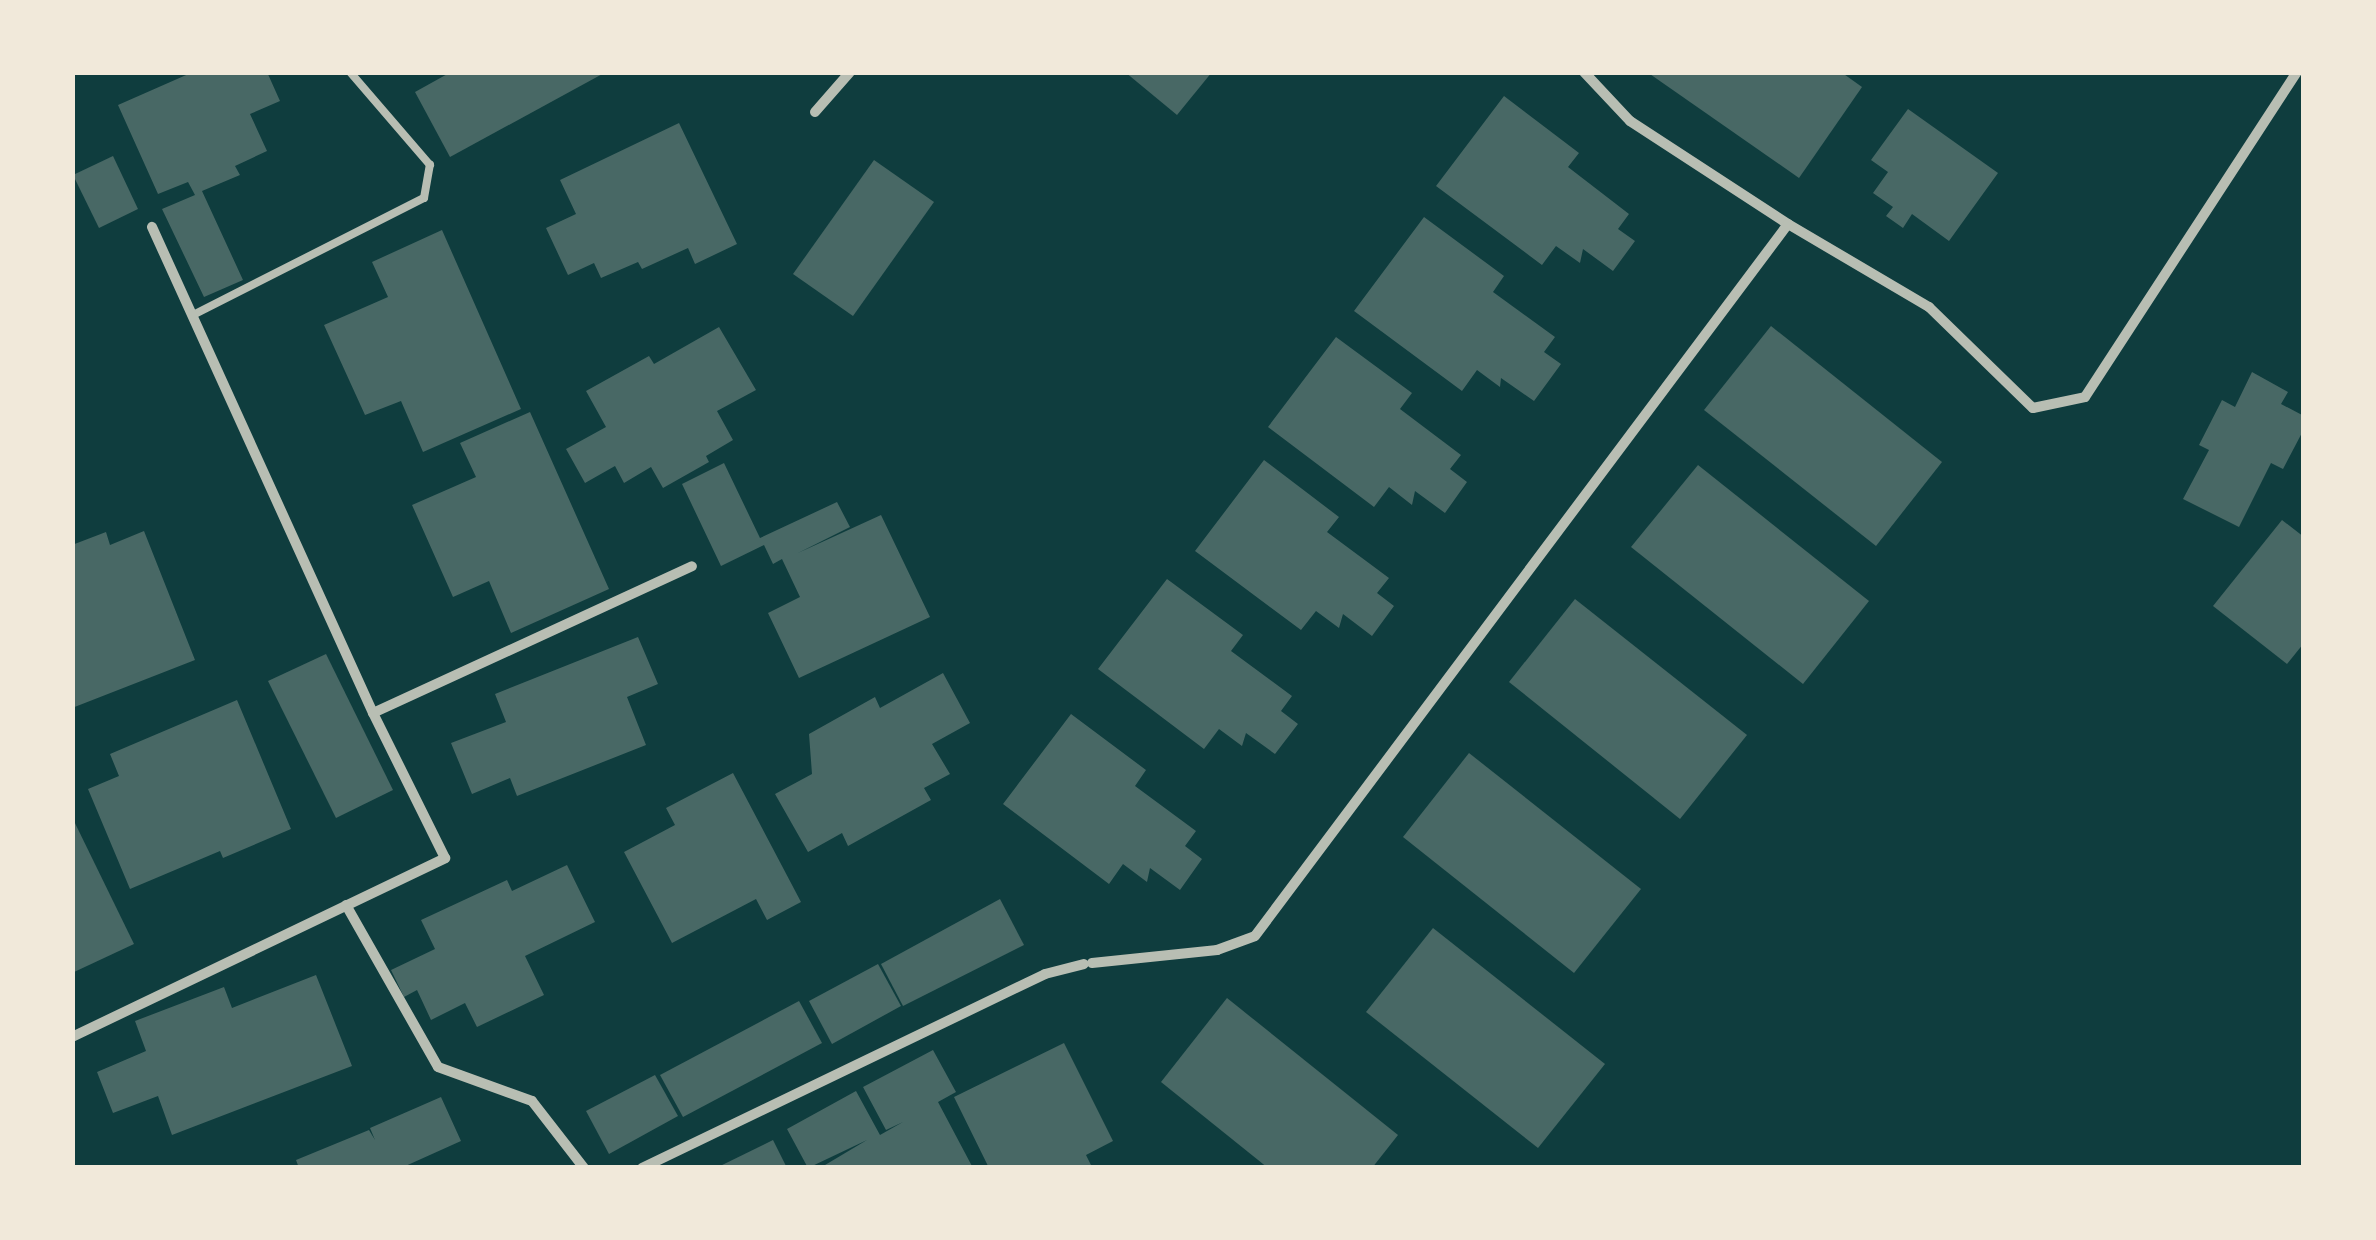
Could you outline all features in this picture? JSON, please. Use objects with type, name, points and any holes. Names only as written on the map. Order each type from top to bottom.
[{"type":"street","points":[[815,112],[850,72]]},
{"type":"street","points":[[1584,72],[1630,121],[1788,224],[1929,307],[2033,408],[2086,396],[2296,72]]},
{"type":"street","points":[[642,1168],[1045,974],[1088,963],[1217,950],[1255,936],[1788,224]]},
{"type":"street","points":[[72,1036],[446,858],[374,713],[152,227]]},
{"type":"street","points":[[374,713],[692,566]]},
{"type":"street","points":[[346,905],[438,1067],[532,1101],[584,1168]]},
{"type":"lane","points":[[192,316],[424,198],[430,165],[350,72]]},
{"type":"building","points":[[193,72],[267,72],[280,101],[250,114],[267,151],[235,166],[240,175],[202,191],[243,280],[204,297],[162,209],[195,195],[188,182],[158,194],[118,105]]},
{"type":"building","points":[[451,72],[606,72],[450,157],[415,92]]},
{"type":"building","points":[[1125,72],[1212,72],[1177,115]]},
{"type":"building","points":[[1647,72],[1841,72],[1862,87],[1799,178]]},
{"type":"building","points":[[1504,96],[1579,153],[1568,167],[1629,214],[1618,229],[1635,241],[1613,271],[1583,249],[1580,263],[1556,246],[1542,265],[1436,186]]},
{"type":"building","points":[[1908,109],[1998,173],[1949,241],[1912,214],[1903,228],[1886,216],[1893,207],[1873,193],[1888,172],[1871,160]]},
{"type":"building","points":[[679,123],[737,244],[695,264],[688,248],[642,269],[638,262],[601,278],[594,263],[568,275],[546,228],[576,214],[560,180]]},
{"type":"building","points":[[113,156],[138,209],[99,228],[73,175]]},
{"type":"building","points":[[874,160],[934,202],[853,316],[793,274]]},
{"type":"building","points":[[1424,217],[1504,276],[1493,292],[1555,337],[1544,352],[1561,364],[1534,401],[1501,378],[1500,387],[1477,370],[1462,391],[1354,311]]},
{"type":"building","points":[[442,230],[521,409],[423,452],[401,401],[365,415],[324,325],[388,297],[372,262]]},
{"type":"building","points":[[1771,326],[1942,462],[1876,546],[1704,410]]},
{"type":"building","points":[[719,327],[756,390],[717,411],[733,440],[706,456],[709,462],[663,488],[651,467],[624,483],[615,466],[585,483],[566,449],[606,427],[586,391],[649,356],[654,364]]},
{"type":"building","points":[[1336,337],[1412,393],[1400,409],[1461,455],[1450,469],[1467,482],[1445,513],[1415,491],[1412,505],[1389,487],[1374,507],[1268,427]]},
{"type":"building","points":[[2252,372],[2288,392],[2281,404],[2304,416],[2304,429],[2283,469],[2271,463],[2239,527],[2183,499],[2209,450],[2199,445],[2222,400],[2235,407]]},
{"type":"building","points":[[530,412],[609,589],[511,633],[489,581],[453,597],[412,505],[476,477],[460,443]]},
{"type":"building","points":[[1264,460],[1339,517],[1327,532],[1389,578],[1377,593],[1394,606],[1372,636],[1343,614],[1339,628],[1316,611],[1301,630],[1195,551]]},
{"type":"building","points":[[724,463],[760,538],[837,502],[850,527],[798,553],[881,515],[930,617],[799,678],[768,613],[800,597],[782,559],[773,564],[764,545],[721,566],[682,484]]},
{"type":"building","points":[[1698,465],[1869,601],[1803,684],[1631,547]]},
{"type":"building","points":[[2282,520],[2304,537],[2304,643],[2287,664],[2213,606]]},
{"type":"building","points":[[144,531],[195,660],[72,708],[72,545],[106,532],[110,545]]},
{"type":"building","points":[[1167,579],[1243,635],[1231,651],[1292,696],[1281,711],[1298,724],[1275,754],[1246,733],[1242,746],[1219,729],[1204,749],[1098,669]]},
{"type":"building","points":[[1575,599],[1747,735],[1680,819],[1509,682]]},
{"type":"building","points":[[638,637],[658,684],[627,697],[646,745],[517,796],[510,778],[472,794],[451,743],[506,722],[495,694]]},
{"type":"building","points":[[326,654],[393,790],[336,818],[268,681]]},
{"type":"building","points":[[943,673],[970,723],[932,744],[950,774],[924,788],[931,800],[848,846],[842,833],[808,852],[775,794],[812,774],[809,734],[875,697],[880,708]]},
{"type":"building","points":[[237,700],[291,829],[223,858],[220,851],[130,889],[88,789],[119,776],[110,754]]},
{"type":"building","points":[[1071,714],[1146,770],[1135,786],[1196,831],[1185,846],[1202,859],[1180,890],[1150,868],[1147,882],[1123,864],[1109,884],[1003,804]]},
{"type":"building","points":[[1469,753],[1641,889],[1574,973],[1403,837]]},
{"type":"building","points":[[733,773],[801,902],[767,920],[756,899],[672,943],[624,852],[675,825],[666,808]]},
{"type":"building","points":[[72,817],[134,944],[72,973]]},
{"type":"building","points":[[567,865],[595,922],[525,956],[544,995],[477,1027],[465,1003],[431,1020],[417,990],[404,997],[391,970],[435,949],[421,920],[507,880],[512,891]]},
{"type":"building","points":[[1000,899],[1024,945],[903,1006],[881,964]]},
{"type":"building","points":[[1433,928],[1605,1064],[1538,1148],[1366,1012]]},
{"type":"building","points":[[878,964],[901,1006],[832,1044],[809,1001]]},
{"type":"building","points":[[316,975],[352,1066],[172,1135],[158,1096],[113,1113],[97,1072],[146,1051],[135,1021],[224,987],[232,1008]]},
{"type":"building","points":[[1227,998],[1398,1135],[1372,1168],[1268,1168],[1161,1082]]},
{"type":"building","points":[[799,1001],[822,1043],[683,1117],[660,1075]]},
{"type":"building","points":[[1064,1043],[1113,1141],[1086,1155],[1091,1165],[1085,1168],[989,1168],[954,1097]]},
{"type":"building","points":[[933,1050],[956,1092],[938,1102],[973,1168],[820,1168],[867,1140],[808,1168],[787,1129],[856,1091],[880,1135],[903,1122],[886,1130],[863,1087]]},
{"type":"building","points":[[655,1075],[678,1116],[609,1154],[586,1111]]},
{"type":"building","points":[[441,1097],[461,1141],[401,1168],[299,1168],[296,1160],[369,1130],[375,1140],[370,1128]]},
{"type":"building","points":[[773,1140],[787,1168],[716,1168]]}]
